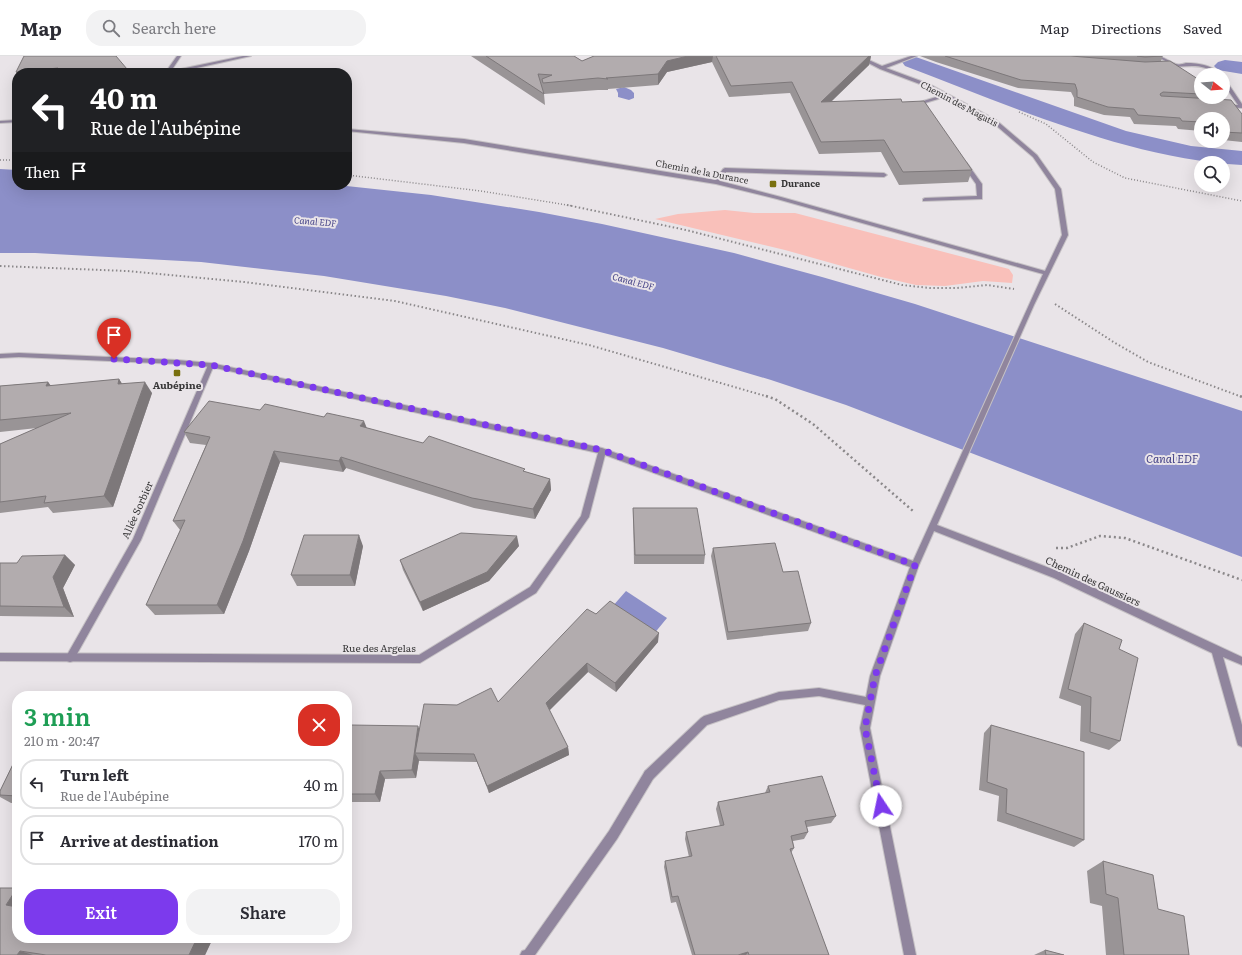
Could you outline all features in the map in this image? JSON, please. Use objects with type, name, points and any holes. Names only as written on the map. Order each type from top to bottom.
[{"type":"street","points":[[171,68],[179,56]]},
{"type":"street","points":[[192,68],[249,56]]},
{"type":"street","name":"Chemin des Magatis","points":[[857,56],[882,68],[927,85],[994,121],[1035,156],[1058,189],[1065,235],[1031,304],[932,527]]},
{"type":"street","points":[[882,68],[916,56]]},
{"type":"street","points":[[1158,56],[1175,66]]},
{"type":"street","points":[[1162,66],[1200,65],[1207,68]]},
{"type":"street","points":[[1230,90],[1242,107]]},
{"type":"street","points":[[931,115],[922,102],[946,95]]},
{"type":"street","points":[[1219,106],[1242,107]]},
{"type":"street","points":[[0,122],[12,121]]},
{"type":"street","name":"Chemin de la Durance","points":[[352,130],[464,140],[716,182],[779,198],[1046,273]]},
{"type":"street","points":[[925,200],[980,198],[980,184],[962,159]]},
{"type":"street","points":[[716,182],[725,170],[884,175]]},
{"type":"street","points":[[0,356],[27,355],[211,365],[602,450],[915,565]]},
{"type":"street","name":"Allée Sorbier","points":[[70,658],[137,540],[211,365]]},
{"type":"street","name":"Rue des Argelas","points":[[0,657],[420,659],[533,590],[585,517],[602,450]]},
{"type":"street","points":[[910,955],[865,728],[875,676],[915,565],[932,527]]},
{"type":"street","name":"Chemin des Gaussiers","points":[[932,527],[1057,575],[1242,661]]},
{"type":"street","points":[[1216,650],[1242,742]]},
{"type":"street","points":[[526,955],[529,954],[614,835],[649,775],[704,721],[779,696],[819,692],[871,702]]},
{"type":"path","points":[[1018,112],[1046,124],[1093,162],[1125,178],[1242,201]]},
{"type":"path","points":[[0,160],[12,160]]},
{"type":"path","points":[[352,176],[526,198],[613,214],[733,241],[902,285],[930,288],[957,288],[987,285],[1037,292],[1115,343],[1148,362],[1242,397]]},
{"type":"path","points":[[0,266],[127,270],[244,282],[395,302],[589,345],[775,399],[813,424],[932,527]]},
{"type":"path","points":[[1053,547],[1067,548],[1100,536],[1125,538],[1242,580]]},
{"type":"shaded area","points":[[725,210],[754,213],[795,213],[1009,269],[1013,275],[1012,283],[983,281],[945,286],[916,285],[881,277],[785,250],[655,219],[678,214]]},
{"type":"water","points":[[624,87],[634,93],[634,98],[629,100],[618,97],[616,89]]},
{"type":"water","name":"Canal EDF","points":[[0,169],[12,170],[12,190],[352,190],[352,187],[431,195],[539,212],[602,224],[734,253],[915,304],[1242,411],[1242,557],[846,405],[771,380],[663,348],[505,308],[446,296],[324,276],[201,262],[35,253],[0,253]]},
{"type":"water","points":[[626,591],[667,618],[653,635],[612,607]]},
{"type":"building","points":[[24,56],[116,56],[126,68],[58,68],[18,68]]},
{"type":"building","points":[[486,56],[574,56],[582,61],[594,56],[688,56],[667,61],[658,74],[543,83],[542,79],[552,75],[538,74],[544,94]]},
{"type":"building","points":[[716,56],[869,56],[821,102],[901,99],[902,102],[924,101],[972,170],[903,172],[884,140],[821,142],[792,82],[731,86]]},
{"type":"building","points":[[945,56],[1071,56],[1145,62],[1170,61],[1194,76],[1194,94],[1163,92],[1160,94],[1161,96],[1194,98],[1194,104],[1230,104],[1231,100],[1242,114],[1242,133],[1230,132],[1230,112],[1194,112],[1194,122],[1182,121],[1180,118],[1138,115],[1134,109],[1108,107],[1077,97],[1075,84],[1021,80]]},
{"type":"building","points":[[1137,56],[1162,56],[1145,57]]},
{"type":"building","points":[[119,379],[118,384],[145,382],[104,496],[44,503],[46,496],[0,502],[0,444],[71,413],[0,420],[0,386],[48,382],[46,386]]},
{"type":"building","points":[[209,401],[260,410],[265,404],[324,417],[327,413],[364,421],[360,426],[423,443],[429,436],[525,469],[523,471],[550,479],[533,509],[472,498],[341,457],[339,461],[274,451],[243,541],[217,605],[146,605],[185,520],[173,521],[210,437],[184,432]]},
{"type":"building","points":[[633,508],[697,508],[705,555],[635,555]]},
{"type":"building","points":[[461,533],[517,536],[487,572],[420,602],[400,560]]},
{"type":"building","points":[[304,535],[359,535],[350,575],[291,575]]},
{"type":"building","points":[[775,543],[783,572],[798,571],[811,623],[728,632],[713,548]]},
{"type":"building","points":[[65,555],[53,577],[64,607],[0,606],[0,563],[17,563],[22,556]]},
{"type":"building","points":[[610,601],[659,633],[615,683],[587,663],[546,703],[568,747],[487,786],[474,754],[415,753],[424,704],[457,705],[491,688],[498,702],[587,609],[596,614]]},
{"type":"building","points":[[1084,623],[1122,640],[1119,649],[1138,658],[1120,741],[1090,732],[1091,697],[1068,689]]},
{"type":"building","points":[[352,725],[418,726],[412,770],[380,771],[375,794],[352,794]]},
{"type":"building","points":[[991,725],[1084,752],[1084,840],[1006,813],[1007,789],[987,782]]},
{"type":"building","points":[[12,766],[12,796],[0,795],[0,791]]},
{"type":"building","points":[[822,776],[836,816],[805,821],[808,832],[791,836],[794,848],[790,849],[829,955],[749,955],[748,952],[738,955],[695,955],[678,896],[672,897],[665,861],[692,856],[686,832],[724,825],[718,802],[770,792],[768,786]]},
{"type":"building","points":[[1103,861],[1153,875],[1158,909],[1184,916],[1189,955],[1124,955],[1118,898],[1106,894]]},
{"type":"building","points":[[0,888],[12,888],[12,896],[6,905],[12,906],[12,943],[195,943],[189,955],[46,955],[20,951],[17,955],[0,955]]},
{"type":"building","points":[[1045,950],[1064,955],[1046,955]]},
{"type":"waterway","points":[[912,62],[1070,120],[1142,143],[1191,153],[1242,158]]},
{"type":"waterway","points":[[1225,66],[1242,68]]},
{"type":"place","name":"Durance","points":[[773,184]]},
{"type":"place","name":"Aubépine","points":[[177,373]]},
{"type":"route","points":[[114,359],[211,365],[602,450],[915,565],[875,676],[865,728],[881,806]]}]
